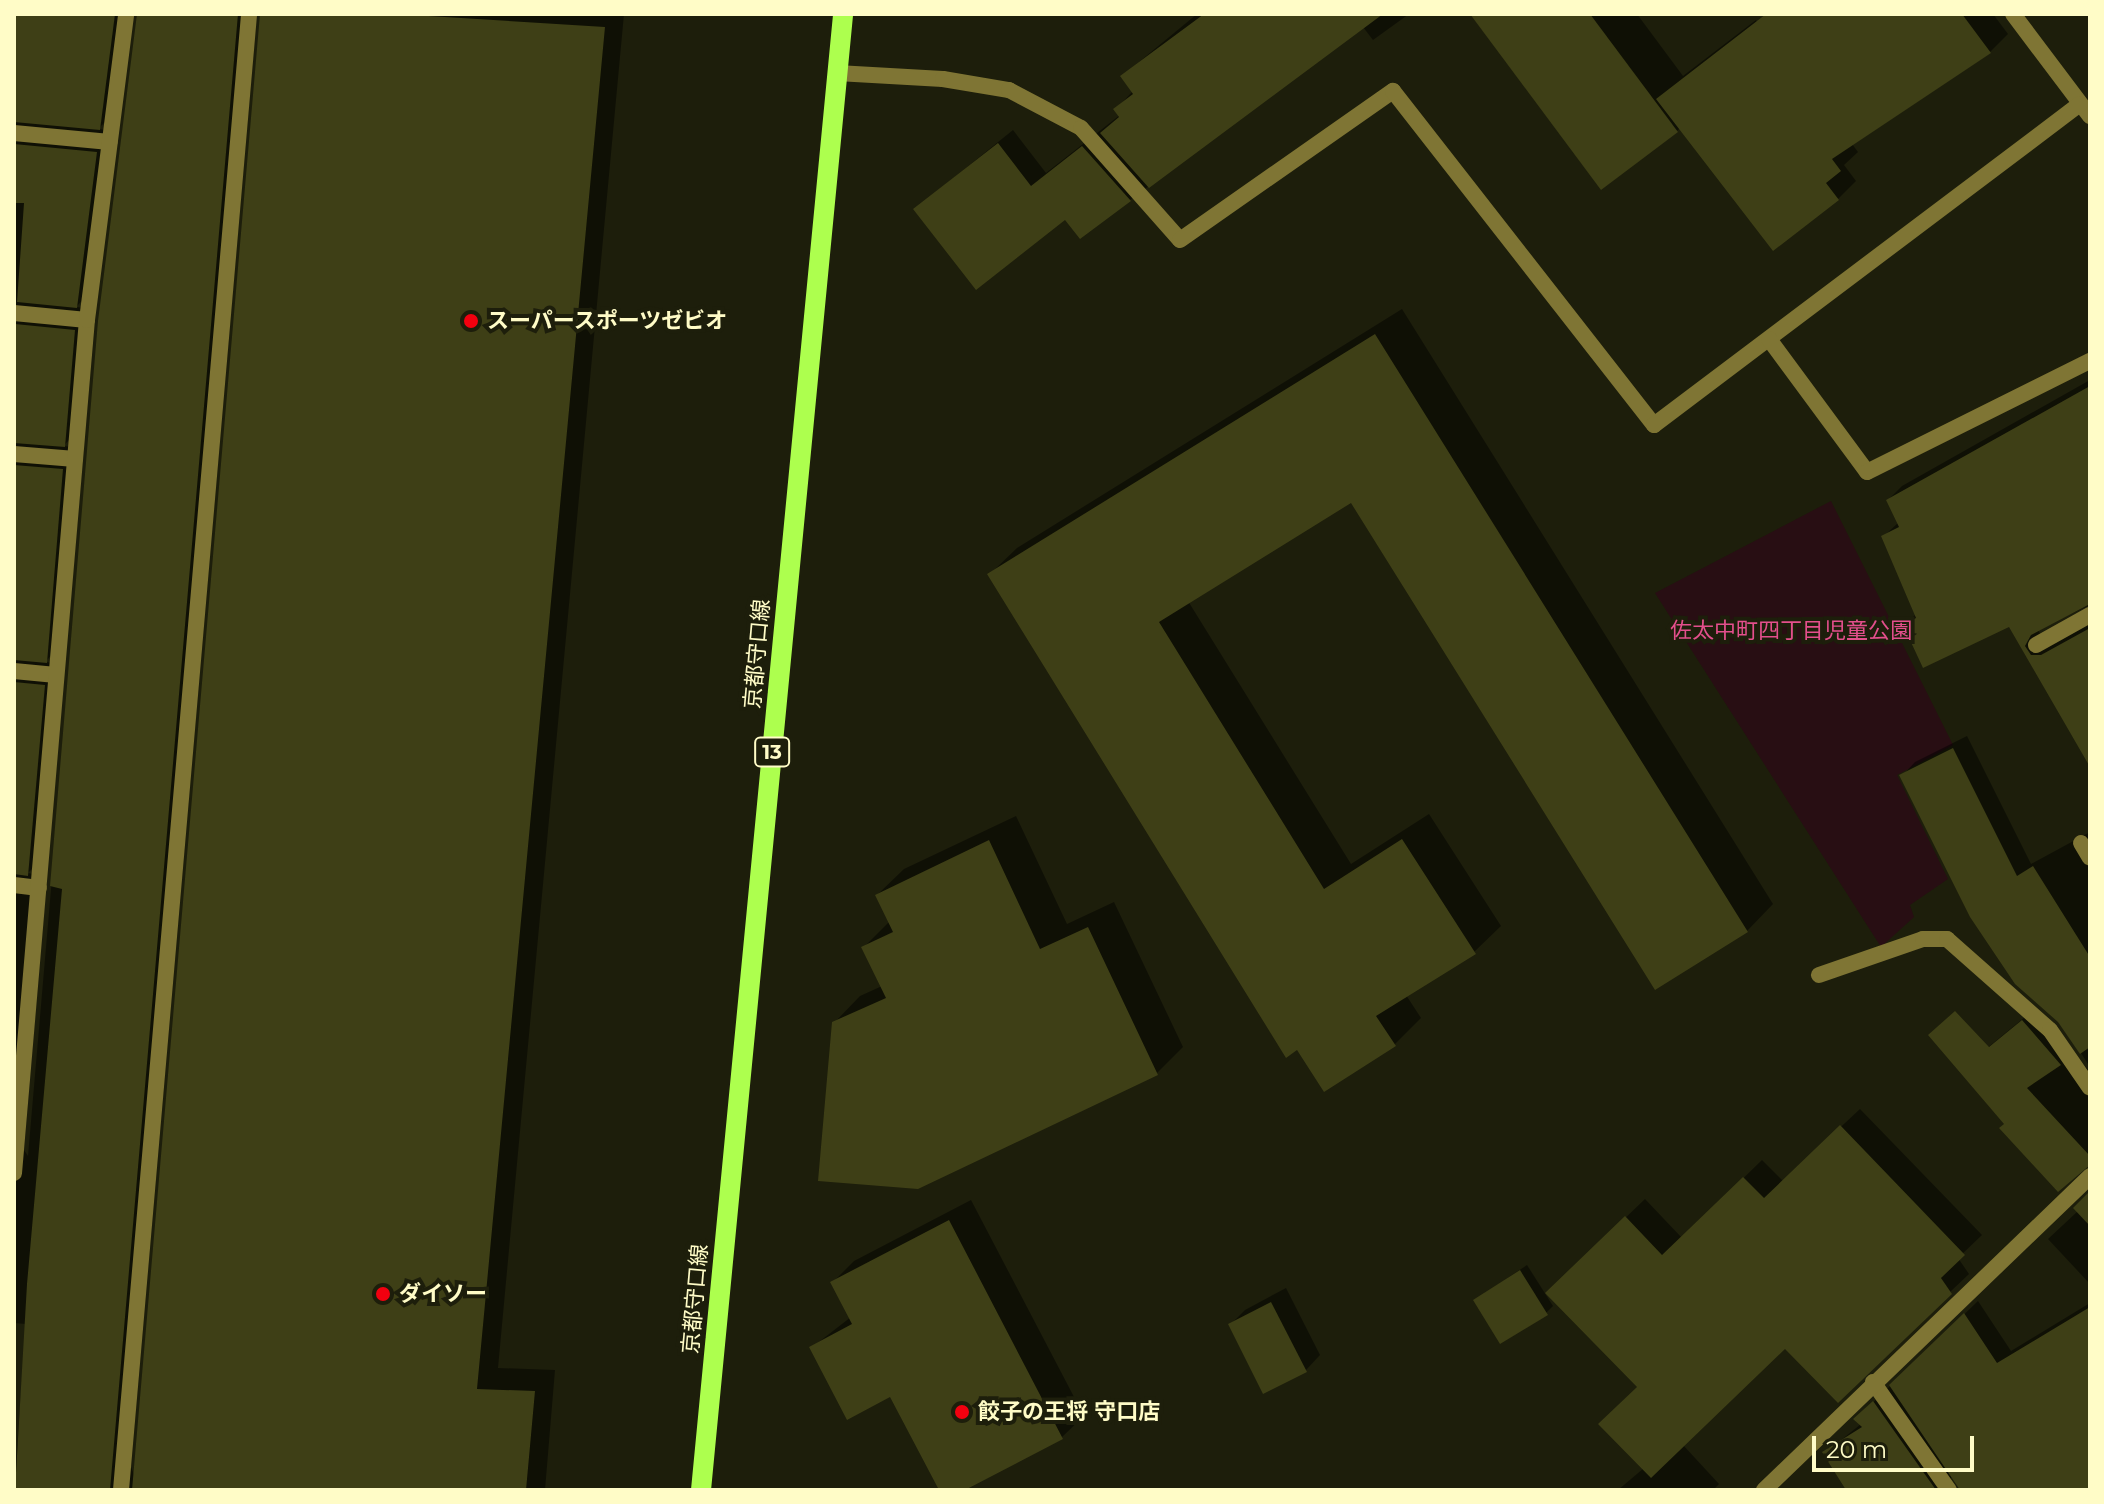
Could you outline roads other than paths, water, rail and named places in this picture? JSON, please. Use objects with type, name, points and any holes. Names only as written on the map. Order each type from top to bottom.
[{"type":"main road","name":"京都守口線","points":[[701,1490],[843,14]]},
{"type":"street","points":[[14,1173],[17,1102],[39,888],[87,320],[126,14]]},
{"type":"street","points":[[121,1490],[249,14]]},
{"type":"street","points":[[837,73],[943,79],[1009,90],[1081,128],[1180,240],[1393,91],[1654,425],[2085,110],[2013,14]]},
{"type":"street","points":[[14,133],[110,142]]},
{"type":"street","points":[[14,313],[87,320]]},
{"type":"street","points":[[1769,339],[1867,472],[2090,361]]},
{"type":"street","points":[[14,454],[75,459]]},
{"type":"street","points":[[2036,645],[2090,615]]},
{"type":"street","points":[[14,671],[56,675]]},
{"type":"street","points":[[14,885],[39,888]]},
{"type":"street","points":[[1819,975],[1923,939],[1947,939],[2050,1030],[2090,1088]]},
{"type":"street","points":[[1764,1490],[2090,1176]]},
{"type":"street","points":[[1873,1382],[1949,1490]]},
{"type":"place","name":"スーパースポーツゼビオ","points":[[471,321]]},
{"type":"place","name":"ダイソー","points":[[383,1294]]},
{"type":"place","name":"餃子の王将 守口店","points":[[962,1412]]},
{"type":"park label","name":"佐太中町四丁目児童公園","points":[[1791,631]]}]
